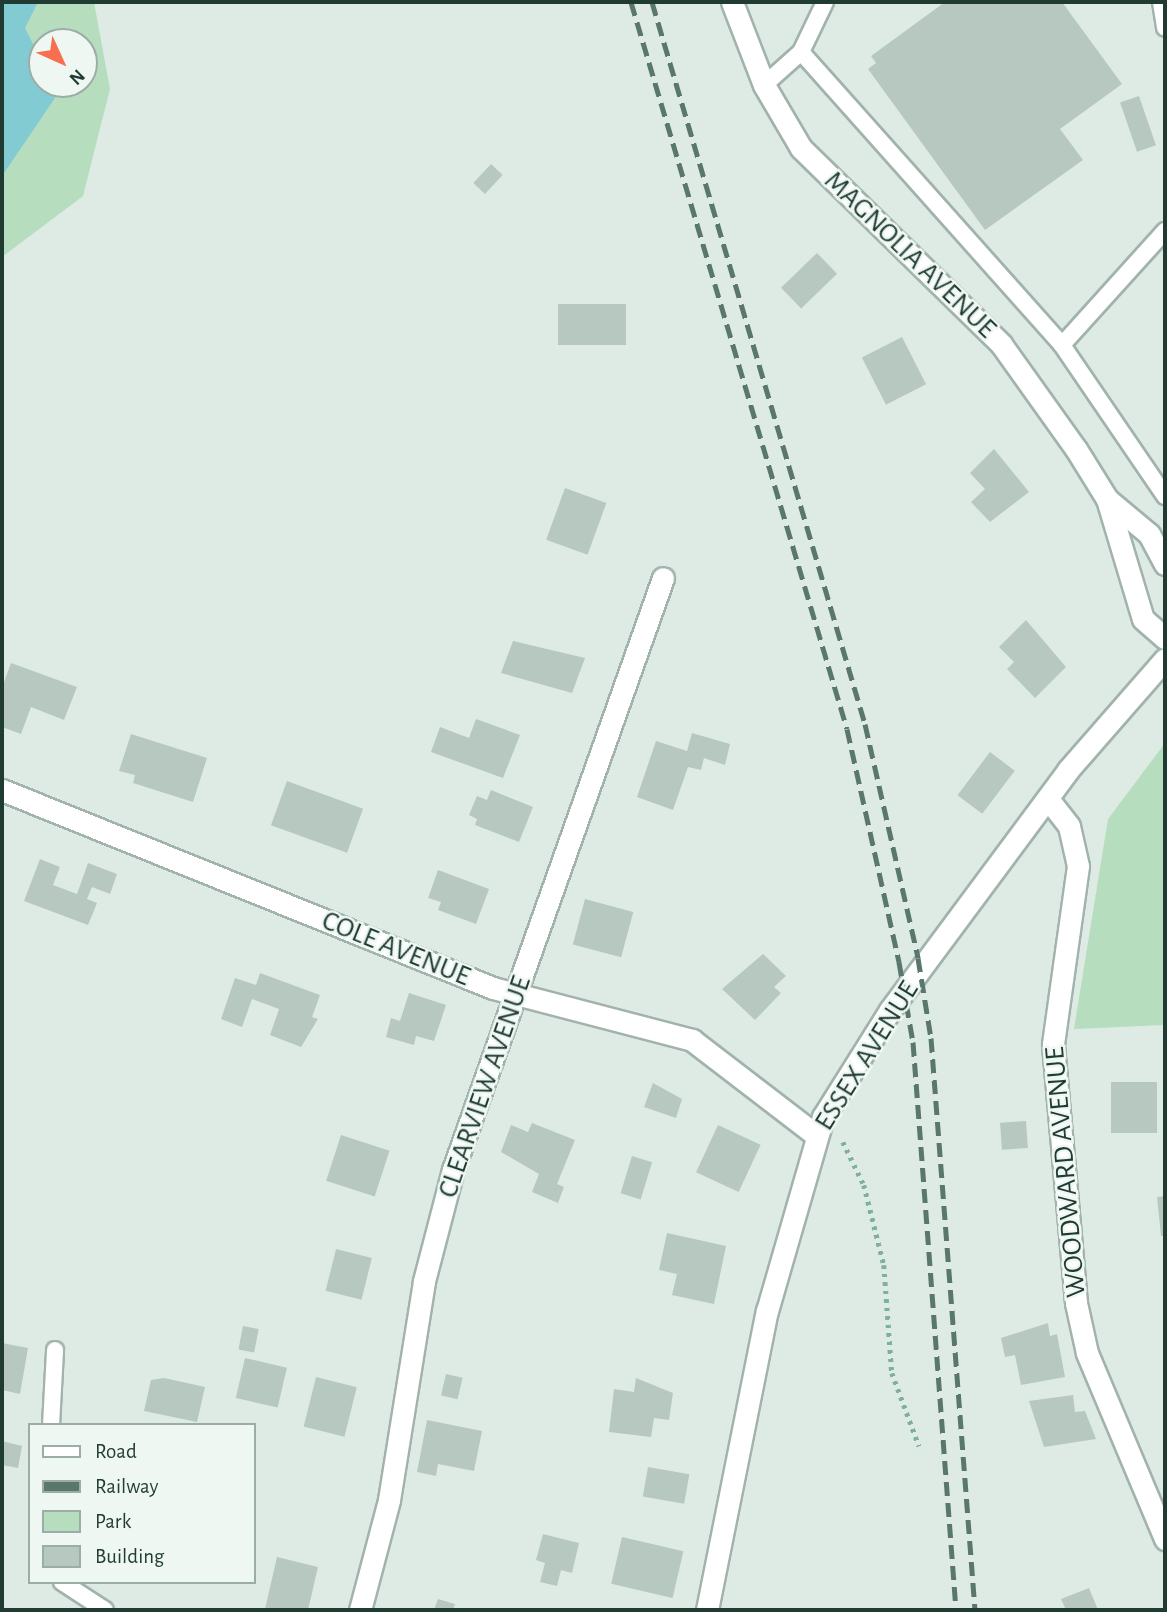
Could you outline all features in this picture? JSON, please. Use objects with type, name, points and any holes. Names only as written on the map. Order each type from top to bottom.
[{"type":"street","name":"MAGNOLIA AVENUE","points":[[732,2],[764,85],[801,148],[1001,344],[1107,499],[1149,534],[1165,564]]},
{"type":"street","name":"MAGNOLIA AVENUE","points":[[1107,499],[1143,619],[1165,638]]},
{"type":"street","name":"CLEARVIEW AVENUE","points":[[360,1610],[389,1500],[424,1281],[453,1170],[663,578]]},
{"type":"street","name":"ESSEX AVENUE","points":[[707,1610],[764,1324],[820,1126],[890,1010],[1048,799],[1165,659]]},
{"type":"street","name":"COLE AVENUE","points":[[2,790],[493,988],[517,991],[692,1040],[820,1126]]},
{"type":"street","name":"WOODWARD AVENUE","points":[[1048,799],[1069,827],[1078,866],[1053,1045],[1076,1303],[1087,1353],[1165,1539]]},
{"type":"lane","points":[[764,85],[802,52],[825,2]]},
{"type":"lane","points":[[1161,2],[1165,28]]},
{"type":"lane","points":[[802,52],[1062,345],[1165,496]]},
{"type":"lane","points":[[1062,345],[1165,231]]},
{"type":"lane","points":[[51,1423],[55,1350]]},
{"type":"lane","points":[[65,1584],[105,1610]]},
{"type":"path","points":[[820,1126],[851,1153],[864,1185],[884,1265],[892,1373],[919,1447]]},
{"type":"green space","points":[[2,2],[94,2],[110,89],[83,196],[2,257]]},
{"type":"green space","points":[[1165,743],[1165,1025],[1074,1029],[1108,819]]},
{"type":"water","points":[[2,2],[38,2],[25,28],[28,34],[28,98],[55,98],[2,176]]},
{"type":"building","points":[[945,2],[1062,2],[1122,84],[1060,129],[1083,160],[985,230],[868,69],[876,63],[871,56]]},
{"type":"building","points":[[1139,96],[1156,145],[1137,152],[1120,103]]},
{"type":"building","points":[[491,164],[503,175],[485,194],[473,183]]},
{"type":"building","points":[[817,253],[837,274],[801,309],[781,288]]},
{"type":"building","points":[[558,304],[626,304],[626,345],[558,345]]},
{"type":"building","points":[[902,337],[926,384],[886,405],[862,357]]},
{"type":"building","points":[[994,449],[1029,492],[990,522],[971,502],[985,489],[970,473]]},
{"type":"building","points":[[565,488],[606,503],[588,555],[546,540]]},
{"type":"building","points":[[1026,620],[1066,667],[1035,698],[1007,669],[1014,662],[999,647]]},
{"type":"building","points":[[513,641],[585,658],[572,693],[501,673]]},
{"type":"building","points":[[11,663],[77,687],[64,720],[31,707],[21,734],[2,727],[2,688]]},
{"type":"building","points":[[476,719],[520,735],[503,778],[431,752],[440,727],[469,738]]},
{"type":"building","points":[[692,733],[730,744],[725,765],[704,758],[701,770],[688,767],[673,810],[637,797],[656,741],[687,751]]},
{"type":"building","points":[[131,734],[207,758],[193,802],[133,783],[135,775],[119,771]]},
{"type":"building","points":[[990,752],[1015,771],[982,814],[958,795]]},
{"type":"building","points":[[287,781],[363,809],[347,853],[271,825]]},
{"type":"building","points":[[491,790],[533,807],[519,842],[475,825],[477,819],[469,815],[477,796],[487,800]]},
{"type":"building","points":[[40,859],[60,867],[53,885],[77,894],[88,863],[117,874],[110,894],[92,887],[87,899],[97,903],[88,925],[24,901]]},
{"type":"building","points":[[438,870],[489,889],[476,924],[438,910],[441,902],[428,898]]},
{"type":"building","points":[[585,899],[633,912],[621,957],[573,944]]},
{"type":"building","points":[[763,954],[786,976],[774,987],[781,993],[755,1020],[722,989]]},
{"type":"building","points":[[260,973],[320,995],[312,1017],[318,1019],[301,1047],[270,1035],[279,1009],[252,999],[242,1027],[221,1019],[235,978],[256,985]]},
{"type":"building","points":[[409,993],[446,1005],[434,1041],[416,1036],[414,1045],[386,1037],[391,1018],[400,1021]]},
{"type":"building","points":[[1111,1082],[1157,1082],[1157,1133],[1111,1133]]},
{"type":"building","points":[[653,1083],[682,1099],[676,1118],[644,1107]]},
{"type":"building","points":[[1026,1121],[1028,1148],[1002,1150],[1000,1123]]},
{"type":"building","points":[[532,1123],[575,1140],[557,1184],[564,1187],[558,1203],[532,1192],[539,1174],[501,1152],[511,1125],[528,1132]]},
{"type":"building","points":[[718,1125],[761,1145],[739,1192],[696,1172]]},
{"type":"building","points":[[341,1135],[390,1151],[375,1196],[326,1181]]},
{"type":"building","points":[[632,1156],[652,1162],[641,1199],[621,1193]]},
{"type":"building","points":[[1165,1196],[1165,1236],[1161,1236],[1157,1197]]},
{"type":"building","points":[[667,1233],[726,1246],[714,1304],[672,1295],[677,1274],[659,1270]]},
{"type":"building","points":[[336,1249],[372,1258],[361,1300],[326,1291]]},
{"type":"building","points":[[1048,1323],[1050,1336],[1057,1334],[1065,1377],[1021,1385],[1015,1355],[1005,1357],[1001,1338]]},
{"type":"building","points":[[243,1326],[259,1329],[254,1353],[238,1350]]},
{"type":"building","points":[[2,1343],[28,1348],[20,1394],[2,1390]]},
{"type":"building","points":[[245,1358],[287,1368],[278,1408],[236,1398]]},
{"type":"building","points":[[446,1374],[463,1378],[458,1399],[441,1395]]},
{"type":"building","points":[[316,1377],[357,1387],[344,1437],[304,1426]]},
{"type":"building","points":[[164,1378],[205,1387],[197,1422],[144,1411],[151,1380]]},
{"type":"building","points":[[636,1378],[673,1393],[669,1420],[654,1418],[651,1437],[609,1432],[614,1389],[634,1392]]},
{"type":"building","points":[[1073,1395],[1075,1412],[1085,1411],[1096,1439],[1044,1447],[1029,1401]]},
{"type":"building","points":[[427,1420],[482,1431],[474,1471],[438,1464],[436,1476],[417,1472]]},
{"type":"building","points":[[2,1441],[22,1446],[18,1468],[2,1465]]},
{"type":"building","points":[[648,1467],[689,1474],[684,1504],[643,1497]]},
{"type":"building","points":[[543,1534],[579,1543],[572,1573],[561,1570],[557,1586],[540,1582],[545,1563],[536,1560]]},
{"type":"building","points":[[622,1537],[683,1551],[673,1598],[611,1584]]},
{"type":"building","points":[[277,1557],[318,1567],[308,1610],[265,1609]]},
{"type":"building","points":[[1089,1588],[1098,1610],[1066,1610],[1061,1599]]},
{"type":"building","points":[[438,1599],[455,1604],[453,1610],[434,1610]]},
{"type":"railway","points":[[631,2],[847,729],[899,962],[913,1042],[956,1610]]},
{"type":"railway","points":[[652,2],[865,724],[918,958],[931,1038],[975,1610]]}]
